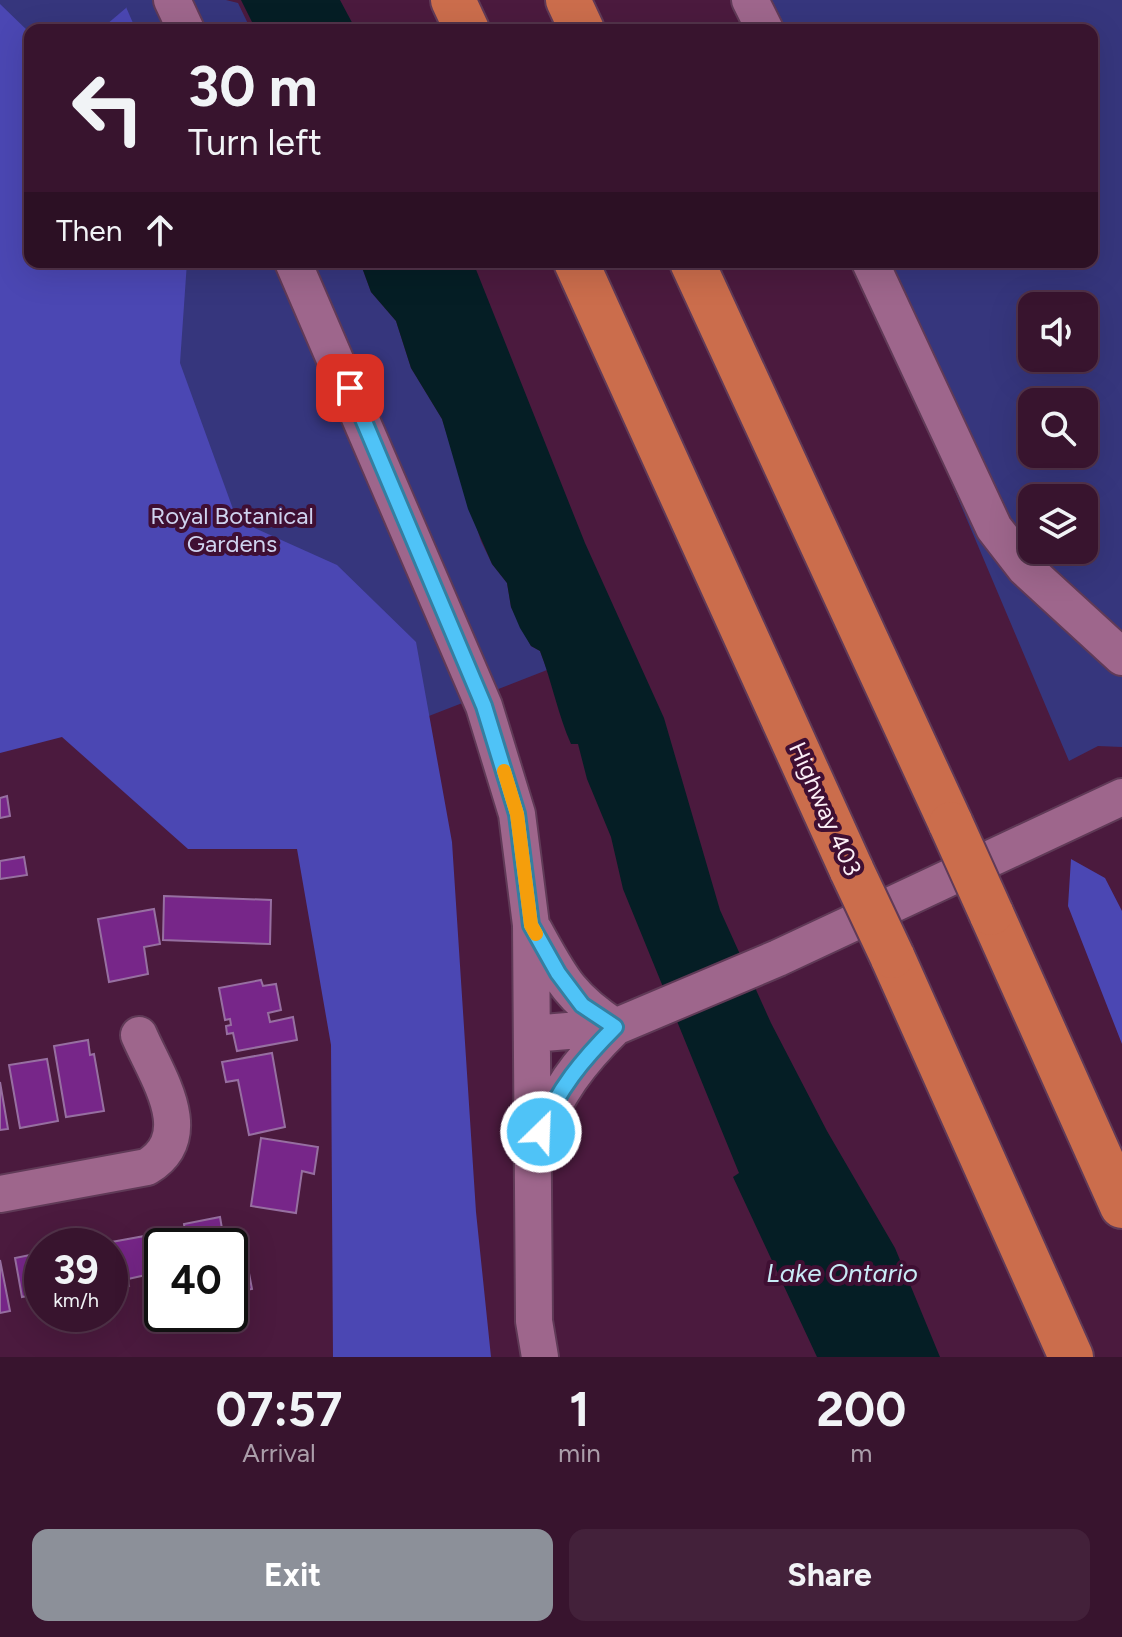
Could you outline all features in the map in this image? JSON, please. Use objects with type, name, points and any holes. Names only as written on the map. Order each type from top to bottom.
[{"type":"highway","points":[[453,0],[464,24]]},
{"type":"highway","points":[[568,0],[579,24]]},
{"type":"highway","name":"Highway 403","points":[[579,268],[1071,1357]]},
{"type":"highway","points":[[695,268],[951,824],[1122,1206]]},
{"type":"street","points":[[172,0],[183,24]]},
{"type":"street","points":[[750,0],[762,24]]},
{"type":"street","points":[[296,268],[484,706],[517,814],[531,925],[534,1321],[540,1357]]},
{"type":"street","points":[[873,268],[994,528],[1025,568],[1122,657]]},
{"type":"street","points":[[533,1157],[550,1108],[580,1062],[629,1022],[778,958],[1122,797]]},
{"type":"street","points":[[531,925],[558,973],[582,1005],[629,1022]]},
{"type":"street","points":[[532,1034],[629,1022]]},
{"type":"street","points":[[0,1194],[147,1167],[161,1159],[175,1132],[174,1116],[139,1035]]},
{"type":"green space","name":"Royal Botanical Gardens","points":[[0,0],[226,0],[238,3],[248,24],[24,24],[24,268],[362,268],[371,292],[396,321],[411,368],[442,419],[481,541],[492,564],[507,583],[511,607],[531,646],[540,651],[547,670],[259,782],[130,745],[0,724]]},
{"type":"green space","points":[[747,0],[1122,0],[1122,747],[1098,746],[1069,761],[861,268],[1098,268],[1098,24],[757,24]]},
{"type":"green space","points":[[0,4],[24,27],[24,268],[187,268],[180,363],[237,520],[337,565],[416,642],[452,842],[476,1212],[491,1357],[333,1357],[331,1045],[297,849],[188,849],[62,737],[0,753]]},
{"type":"green space","points":[[126,8],[133,24],[107,24]]},
{"type":"green space","points":[[1071,859],[1105,878],[1122,911],[1122,1044],[1068,906]]},
{"type":"water","points":[[241,0],[340,0],[353,24],[253,24]]},
{"type":"water","name":"Lake Ontario","points":[[362,268],[475,268],[585,543],[664,718],[720,910],[771,1023],[827,1131],[895,1248],[940,1357],[817,1357],[733,1177],[739,1173],[623,889],[611,837],[587,779],[578,744],[571,744],[566,733],[540,651],[531,646],[520,628],[511,607],[507,583],[492,564],[468,509],[442,419],[411,368],[396,321],[371,292]]},
{"type":"building","points":[[7,796],[10,816],[0,818],[0,798]]},
{"type":"building","points":[[24,857],[27,875],[0,879],[0,861]]},
{"type":"building","points":[[164,896],[271,900],[270,944],[163,940]]},
{"type":"building","points":[[154,909],[160,944],[144,947],[148,974],[109,982],[98,919]]},
{"type":"building","points":[[261,980],[263,986],[276,984],[281,1010],[268,1013],[270,1022],[293,1017],[297,1040],[237,1051],[233,1033],[227,1034],[226,1026],[231,1025],[230,1019],[225,1020],[219,988]]},
{"type":"building","points":[[88,1040],[90,1055],[94,1054],[104,1111],[66,1117],[54,1046]]},
{"type":"building","points":[[272,1053],[285,1127],[249,1135],[238,1080],[226,1082],[222,1062]]},
{"type":"building","points":[[47,1059],[58,1121],[20,1128],[9,1065]]},
{"type":"building","points":[[0,1082],[8,1129],[0,1130]]},
{"type":"building","points":[[261,1138],[318,1147],[314,1174],[302,1171],[296,1213],[251,1206]]},
{"type":"building","points":[[220,1217],[222,1228],[185,1228],[184,1224]]},
{"type":"building","points":[[144,1236],[144,1275],[128,1279],[128,1239]]},
{"type":"building","points":[[24,1256],[24,1297],[22,1297],[15,1258]]},
{"type":"building","points":[[0,1260],[10,1311],[0,1313]]},
{"type":"building","points":[[248,1268],[252,1289],[248,1290]]},
{"type":"slow traffic","points":[[504,771],[517,814],[531,925],[536,934]]},
{"type":"route","points":[[350,388],[484,706],[517,814],[531,925],[558,973],[582,1005],[615,1027],[580,1062],[550,1108],[541,1132]]}]
